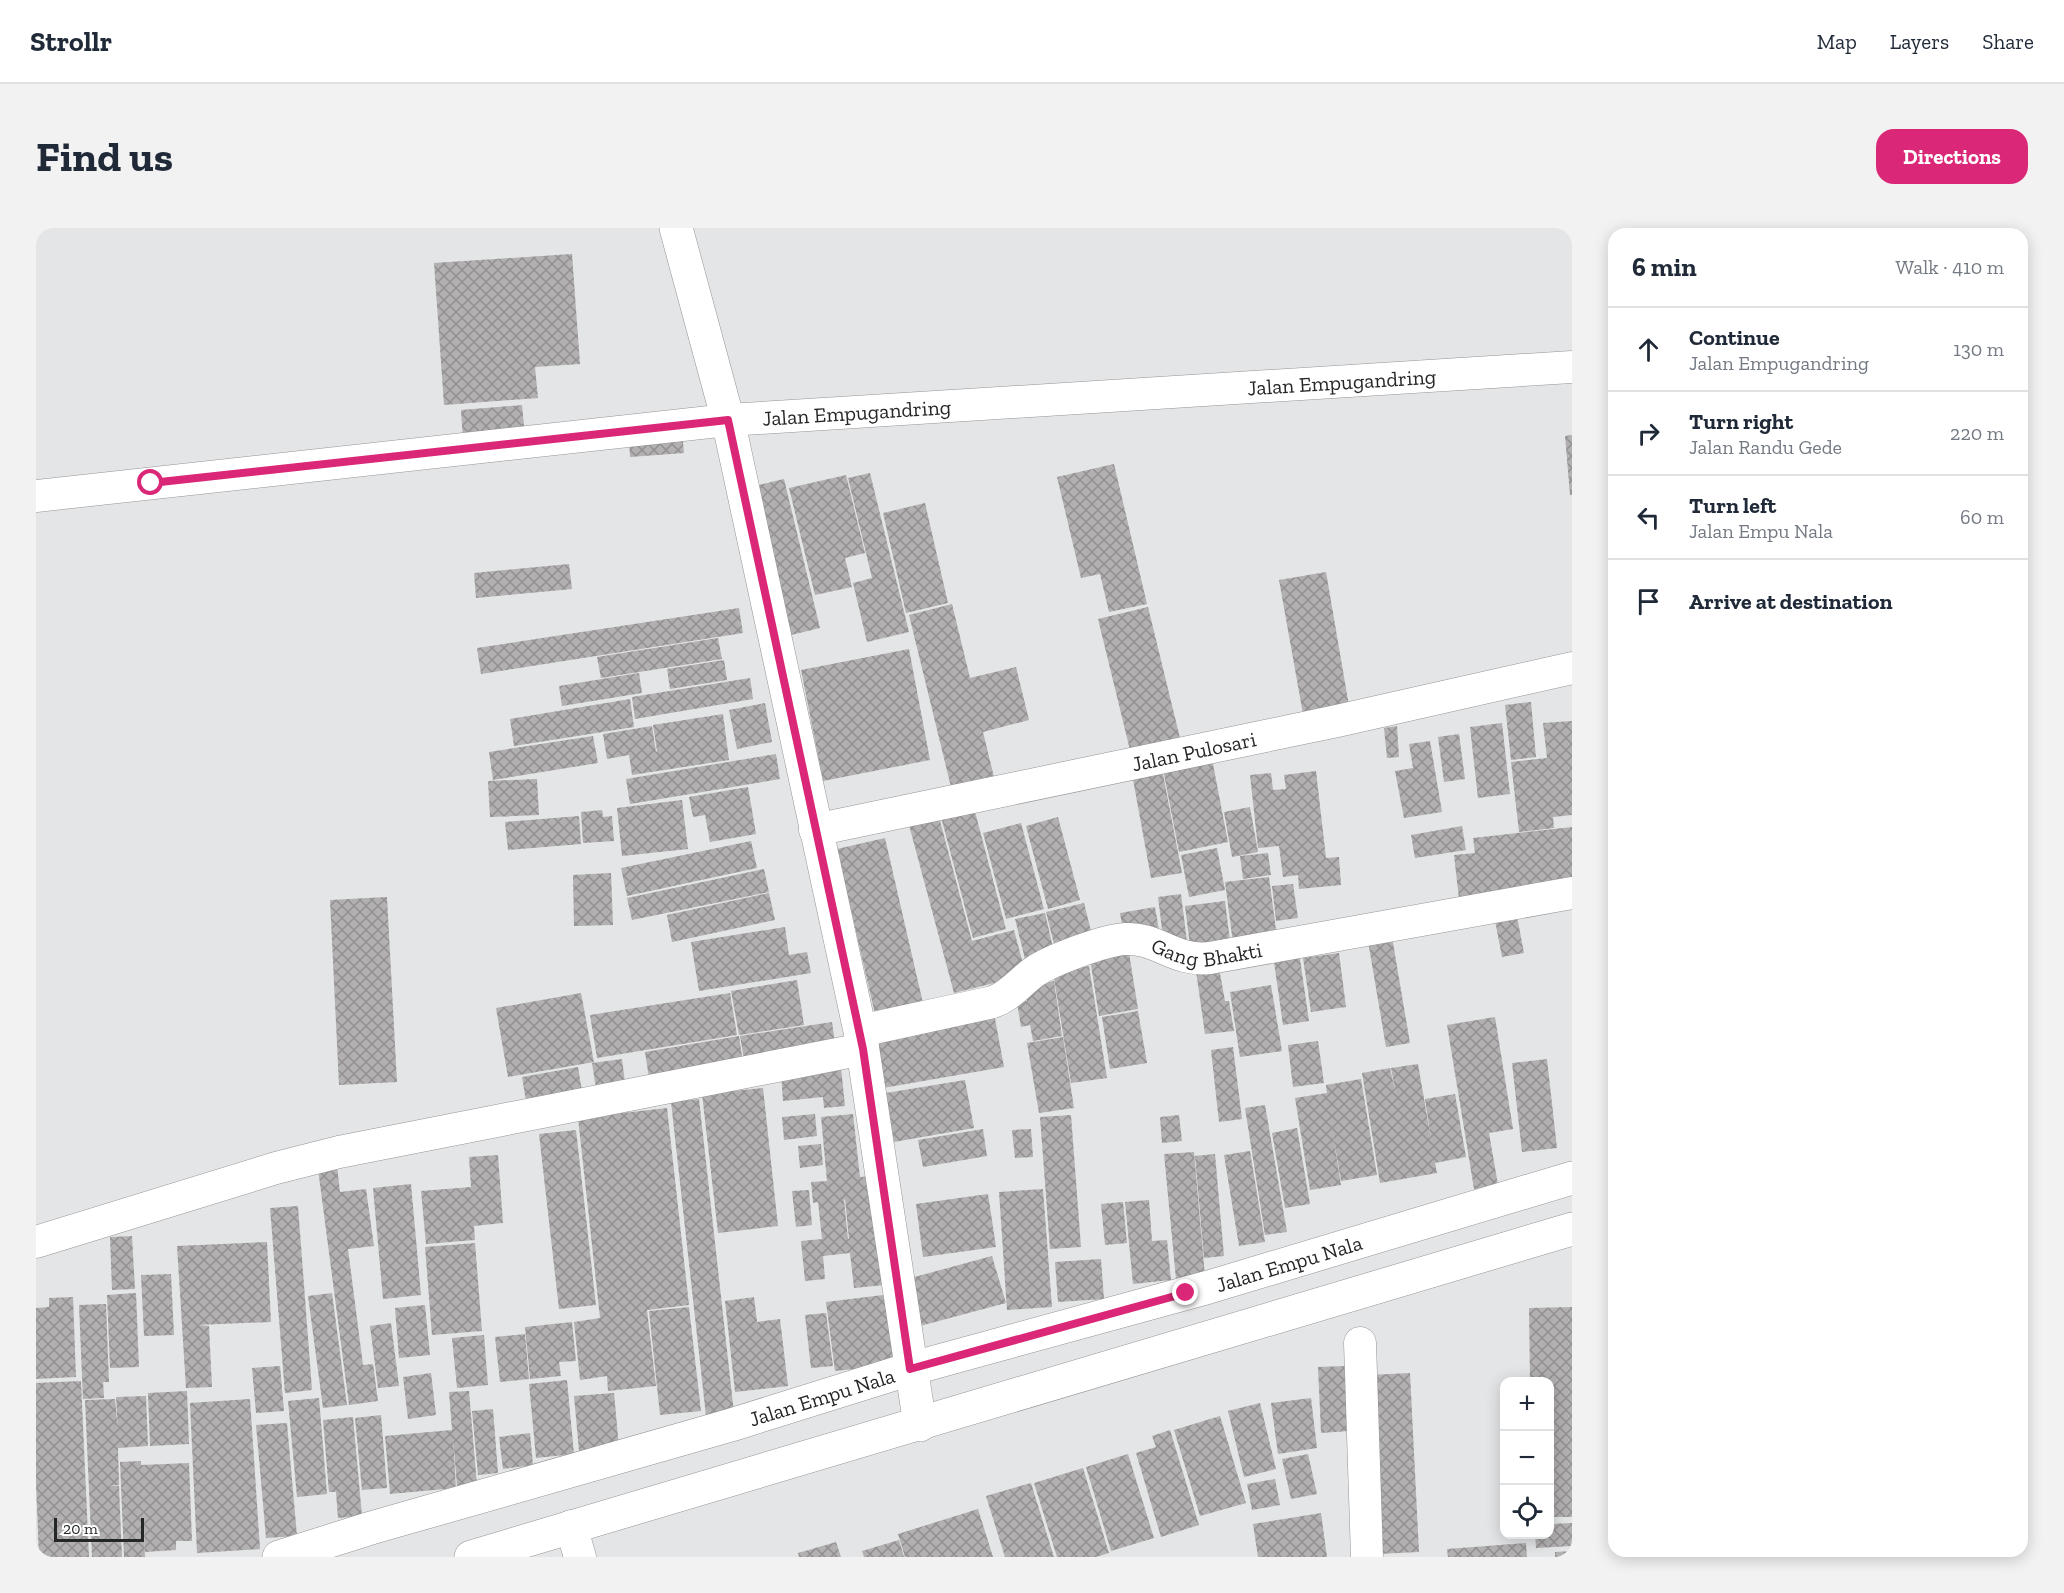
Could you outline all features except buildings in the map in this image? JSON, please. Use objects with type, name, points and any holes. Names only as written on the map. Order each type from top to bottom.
[{"type":"main road","points":[[676,228],[731,434],[861,1040],[920,1425]]},
{"type":"main road","name":"Jalan Empu Nala","points":[[279,1557],[382,1525],[731,1425],[910,1369],[1209,1287],[1572,1178]]},
{"type":"main road","points":[[471,1557],[577,1547],[920,1425],[1572,1229]]},
{"type":"street","name":"Jalan Empugandring","points":[[36,496],[731,434],[1572,367]]},
{"type":"street","name":"Jalan Pulosari","points":[[815,830],[1336,721],[1572,668]]},
{"type":"street","name":"Gang Bhakti","points":[[36,1242],[276,1168],[339,1152],[861,1040],[993,1002],[1008,994],[1045,965],[1111,941],[1136,939],[1147,941],[1182,957],[1210,958],[1572,893]]},
{"type":"street","points":[[1360,1343],[1367,1557]]},
{"type":"route","points":[[151,483],[728,420],[863,1049],[910,1369],[1186,1293]]}]
